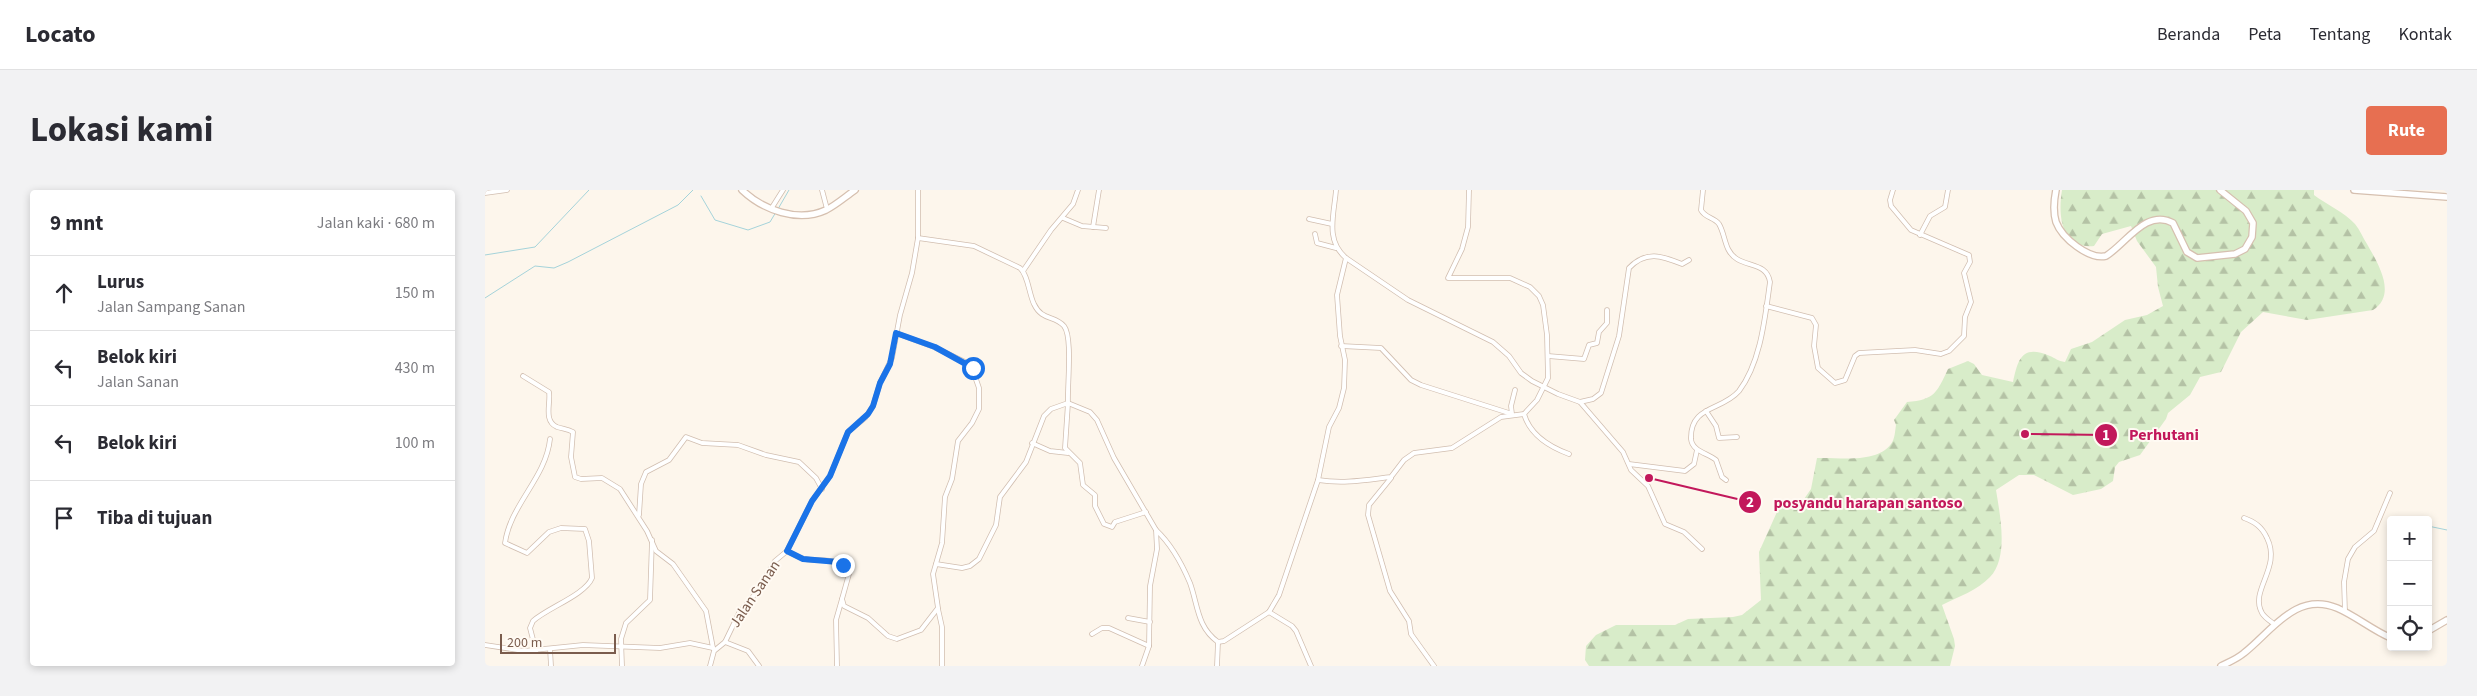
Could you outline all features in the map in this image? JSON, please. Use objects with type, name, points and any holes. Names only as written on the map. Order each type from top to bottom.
[{"type":"main road","points":[[743,190],[753,200],[772,209],[805,215],[827,209],[855,190]]},
{"type":"main road","points":[[2056,190],[2055,218],[2059,229],[2069,240],[2094,256],[2106,256],[2132,233],[2147,223],[2163,219],[2173,223],[2187,252],[2197,258],[2235,254],[2249,245],[2252,237],[2253,223],[2246,211],[2220,190]]},
{"type":"main road","points":[[2354,190],[2447,197]]},
{"type":"main road","points":[[2221,666],[2247,652],[2274,624],[2307,605],[2322,604],[2345,612],[2387,636]]},
{"type":"main road","points":[[2432,629],[2447,620]]},
{"type":"street","points":[[485,193],[507,190]]},
{"type":"street","points":[[772,209],[783,190]]},
{"type":"street","points":[[822,190],[827,209]]},
{"type":"street","name":"Jalan Sanan","points":[[714,649],[725,642],[739,613],[756,594],[775,561],[787,551],[812,501],[830,476],[848,432],[868,414],[873,406],[880,383],[890,364],[912,273],[918,238],[919,190]]},
{"type":"street","points":[[1078,190],[1073,204],[1051,230],[1023,271],[1028,292],[1038,312],[1059,322],[1067,333],[1068,423],[1064,444],[1068,453],[1080,463],[1083,485],[1095,495],[1097,510],[1107,527],[1112,527],[1115,522],[1146,512]]},
{"type":"street","points":[[1093,227],[1099,190]]},
{"type":"street","points":[[1335,248],[1332,224],[1336,190]]},
{"type":"street","points":[[1341,346],[1381,348],[1411,380],[1421,385],[1512,414],[1524,414],[1529,411],[1548,378],[1547,327],[1543,305],[1539,296],[1530,287],[1510,278],[1448,278],[1462,249],[1467,227],[1469,190]]},
{"type":"street","points":[[1703,190],[1701,210],[1718,223],[1729,251],[1736,259],[1763,269],[1769,274],[1770,282],[1750,373],[1735,394],[1720,405],[1700,413],[1693,427],[1692,443],[1697,450],[1716,460],[1722,477],[1726,480]]},
{"type":"street","points":[[1766,306],[1812,318],[1816,324],[1814,346],[1818,368],[1835,382],[1845,380],[1855,356],[1859,353],[1915,350],[1945,353],[1964,336],[1965,317],[1971,302],[1964,272],[1970,258],[1966,252],[1911,230],[1891,206],[1890,200],[1893,190]]},
{"type":"street","points":[[1921,235],[1929,216],[1945,207],[1948,190]]},
{"type":"street","points":[[1063,218],[1072,223],[1106,228]]},
{"type":"street","points":[[1309,219],[1332,224]]},
{"type":"street","points":[[1315,234],[1317,243],[1335,248],[1346,258],[1408,300],[1493,342],[1509,356],[1521,374],[1544,387],[1581,402],[1623,452],[1629,464],[1650,490],[1665,524],[1684,532],[1702,549]]},
{"type":"street","points":[[918,238],[974,246],[1023,271]]},
{"type":"street","points":[[1581,402],[1593,399],[1601,393],[1619,336],[1629,268],[1643,257],[1657,254],[1682,264],[1689,260]]},
{"type":"street","points":[[1218,642],[1225,641],[1269,612],[1279,595],[1318,480],[1329,427],[1339,408],[1346,376],[1341,346],[1337,295],[1346,258]]},
{"type":"street","points":[[1548,356],[1583,360],[1587,347],[1597,343],[1599,332],[1607,323],[1607,310]]},
{"type":"street","points":[[896,333],[935,347],[965,362],[973,368],[979,388],[980,399],[976,416],[958,441],[951,479],[945,497],[942,542],[933,574],[941,627],[942,666]]},
{"type":"street","points":[[523,376],[549,392],[549,418],[551,422],[557,427],[573,432],[571,457],[575,477],[581,479],[602,478],[612,482],[620,489],[639,516],[656,551],[669,560],[706,611],[714,649],[710,666]]},
{"type":"street","points":[[1512,414],[1511,406],[1515,390]]},
{"type":"street","points":[[936,564],[962,568],[970,566],[979,559],[995,524],[1000,497],[1026,462],[1032,443],[1047,413],[1057,406],[1068,403],[1090,412],[1097,420],[1114,458],[1156,530],[1169,543],[1187,577],[1203,626],[1218,642],[1217,666]]},
{"type":"street","points":[[1706,411],[1716,426],[1719,438],[1737,437]]},
{"type":"street","points":[[1434,666],[1411,634],[1409,621],[1390,591],[1368,515],[1369,506],[1404,460],[1415,453],[1452,448],[1486,426],[1512,414]]},
{"type":"street","points":[[1524,414],[1528,424],[1547,445],[1569,454]]},
{"type":"street","points":[[639,516],[641,484],[646,472],[669,460],[685,437],[702,443],[739,446],[766,455],[799,462],[816,478],[822,489]]},
{"type":"street","points":[[536,651],[530,628],[533,621],[590,584],[592,578],[589,541],[585,528],[561,528],[549,532],[534,549],[527,553],[505,543],[509,524],[527,496],[548,455],[550,439]]},
{"type":"street","points":[[1032,443],[1050,451],[1068,453]]},
{"type":"street","points":[[1629,464],[1685,471],[1694,464],[1697,450]]},
{"type":"street","points":[[1318,480],[1337,483],[1358,483],[1391,477]]},
{"type":"street","points":[[2345,612],[2344,582],[2348,559],[2355,547],[2374,531],[2390,493]]},
{"type":"street","points":[[2244,518],[2254,522],[2263,531],[2271,549],[2270,569],[2259,595],[2261,612],[2274,624]]},
{"type":"street","points":[[1142,666],[1149,646],[1150,586],[1158,545],[1156,530]]},
{"type":"street","points":[[621,666],[621,636],[628,619],[650,600],[652,540]]},
{"type":"street","points":[[787,551],[803,559],[838,562],[848,570],[849,577],[836,620],[837,666]]},
{"type":"street","points":[[842,599],[847,609],[868,618],[892,638],[900,638],[916,633],[929,621],[938,608]]},
{"type":"street","points":[[1269,612],[1296,630],[1311,666]]},
{"type":"street","points":[[1128,618],[1150,622]]},
{"type":"street","points":[[1092,634],[1102,628],[1109,628],[1149,646]]},
{"type":"street","points":[[725,642],[748,651],[759,666]]},
{"type":"street","points":[[485,645],[510,650],[536,651],[583,645],[660,648],[690,643],[714,649]]},
{"type":"street","points":[[550,649],[551,666]]},
{"type":"green space","points":[[2062,190],[2314,190],[2314,195],[2346,216],[2357,226],[2380,269],[2385,287],[2384,295],[2380,303],[2373,310],[2307,320],[2263,312],[2241,332],[2221,372],[2200,377],[2190,395],[2168,413],[2166,419],[2140,455],[2119,462],[2115,467],[2113,481],[2101,489],[2073,495],[2034,475],[2019,475],[1996,490],[2002,535],[2000,558],[1996,569],[1980,586],[1942,605],[1955,646],[1950,666],[1589,666],[1585,660],[1586,646],[1596,635],[1616,625],[1675,625],[1688,619],[1733,617],[1742,615],[1761,600],[1759,552],[1781,503],[1804,499],[1811,489],[1817,458],[1867,457],[1884,450],[1891,444],[1895,435],[1896,425],[1894,420],[1907,402],[1924,399],[1934,393],[1941,384],[1948,369],[1968,361],[1974,364],[1982,375],[2013,382],[2017,367],[2023,356],[2027,353],[2041,353],[2065,362],[2071,349],[2092,342],[2125,320],[2147,315],[2163,306],[2158,287],[2156,267],[2137,241],[2131,226],[2102,234],[2094,246],[2074,242],[2068,236],[2061,219]]},
{"type":"waterway","points":[[485,255],[535,247],[589,190]]},
{"type":"waterway","points":[[485,298],[535,266],[554,268],[678,205],[693,190]]},
{"type":"waterway","points":[[778,209],[789,190]]},
{"type":"waterway","points":[[701,196],[715,220],[748,230],[770,222],[776,212]]},
{"type":"waterway","points":[[2432,527],[2447,530]]},
{"type":"place","name":"Perhutani","points":[[2025,434]]},
{"type":"place","name":"posyandu harapan santoso","points":[[1649,478]]},
{"type":"route","points":[[843,565],[838,562],[803,559],[787,551],[812,501],[830,476],[848,432],[868,414],[873,406],[880,383],[892,358],[896,333],[935,347],[973,368]]}]
